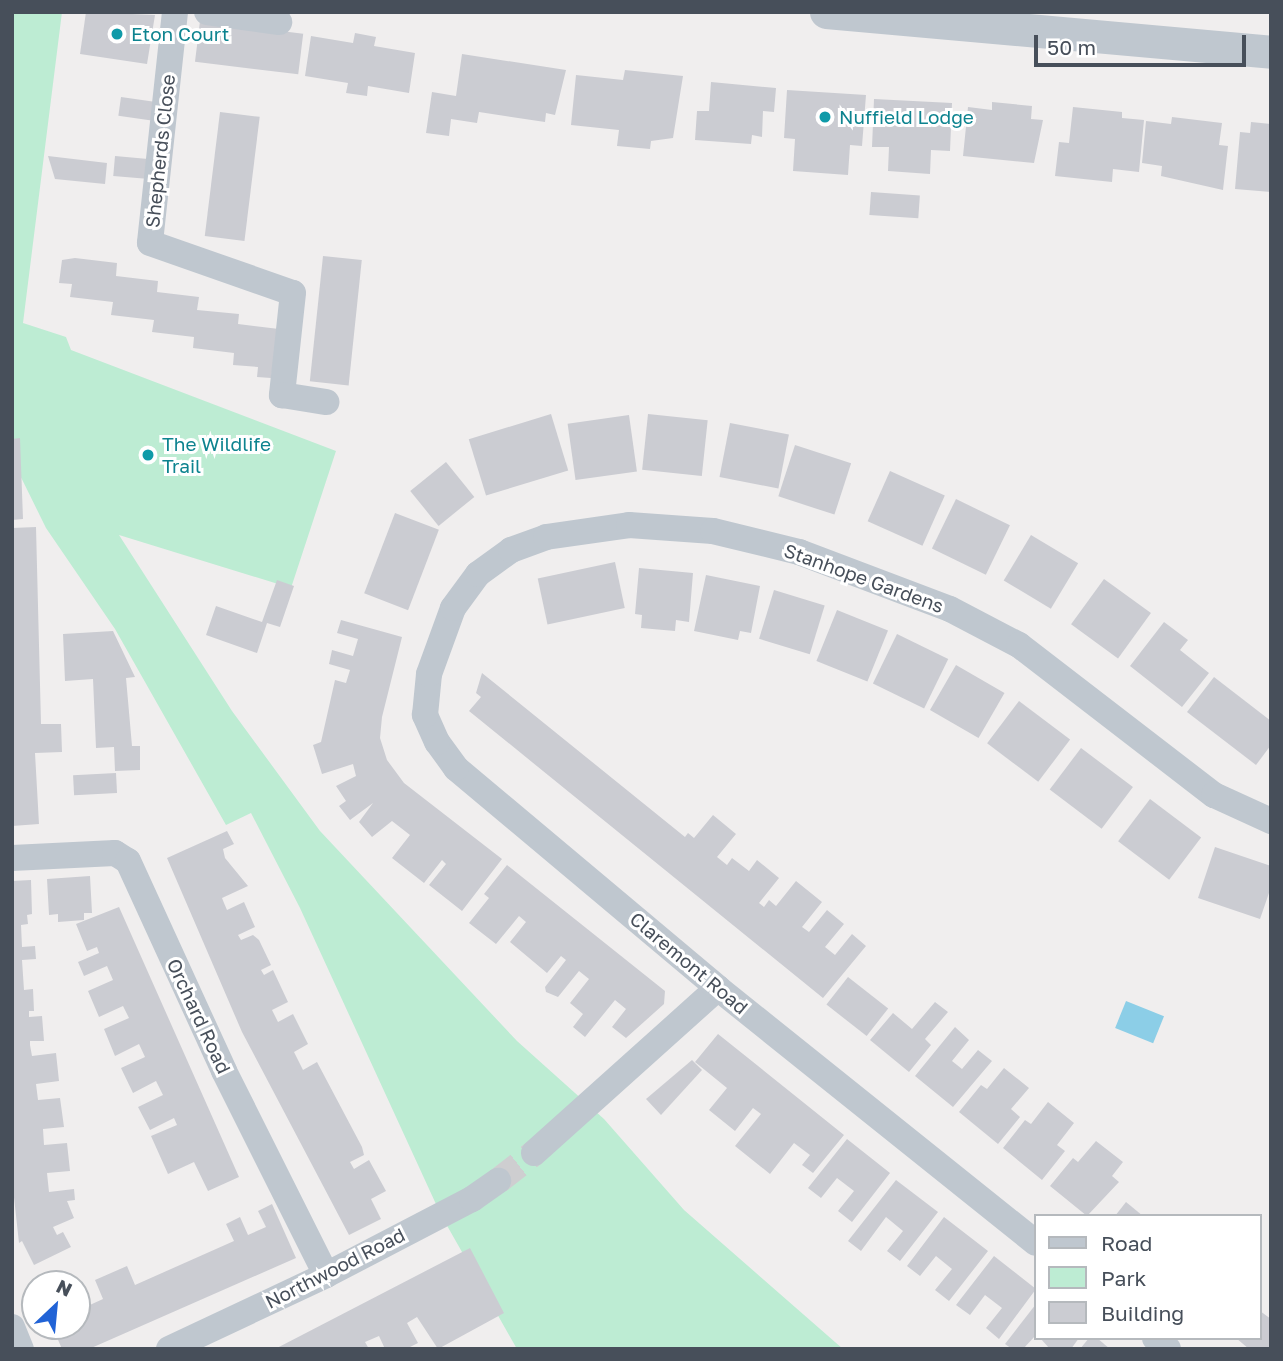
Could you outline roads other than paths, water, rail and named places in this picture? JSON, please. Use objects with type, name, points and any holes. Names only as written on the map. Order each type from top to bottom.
[{"type":"street","name":"Shepherds Close","points":[[175,12],[150,243],[293,292],[282,395],[326,402]]},
{"type":"street","points":[[207,12],[279,22]]},
{"type":"street","points":[[826,12],[1002,20],[1271,52]]},
{"type":"street","name":"Stanhope Gardens","points":[[441,637],[453,608],[478,574],[511,550],[546,537],[629,525],[713,531],[799,552],[950,609],[1019,645],[1214,795],[1271,821]]},
{"type":"street","name":"Claremont Road","points":[[441,637],[429,674],[425,715],[437,743],[456,768],[718,988],[1034,1241]]},
{"type":"street","name":"Orchard Road","points":[[12,858],[114,853],[128,861],[224,1071],[326,1275]]},
{"type":"street","points":[[534,1153],[718,988]]},
{"type":"street","name":"Northwood Road","points":[[169,1349],[326,1275],[472,1199],[498,1181]]},
{"type":"street","points":[[12,1327],[21,1349]]},
{"type":"water","points":[[1126,1001],[1164,1016],[1153,1043],[1115,1028]]},
{"type":"tunnel","points":[[498,1181],[534,1153]]},
{"type":"place","name":"Eton Court","points":[[117,34]]},
{"type":"place","name":"Nuffield Lodge","points":[[825,117]]},
{"type":"place","name":"The Wildlife Trail","points":[[148,455]]}]
